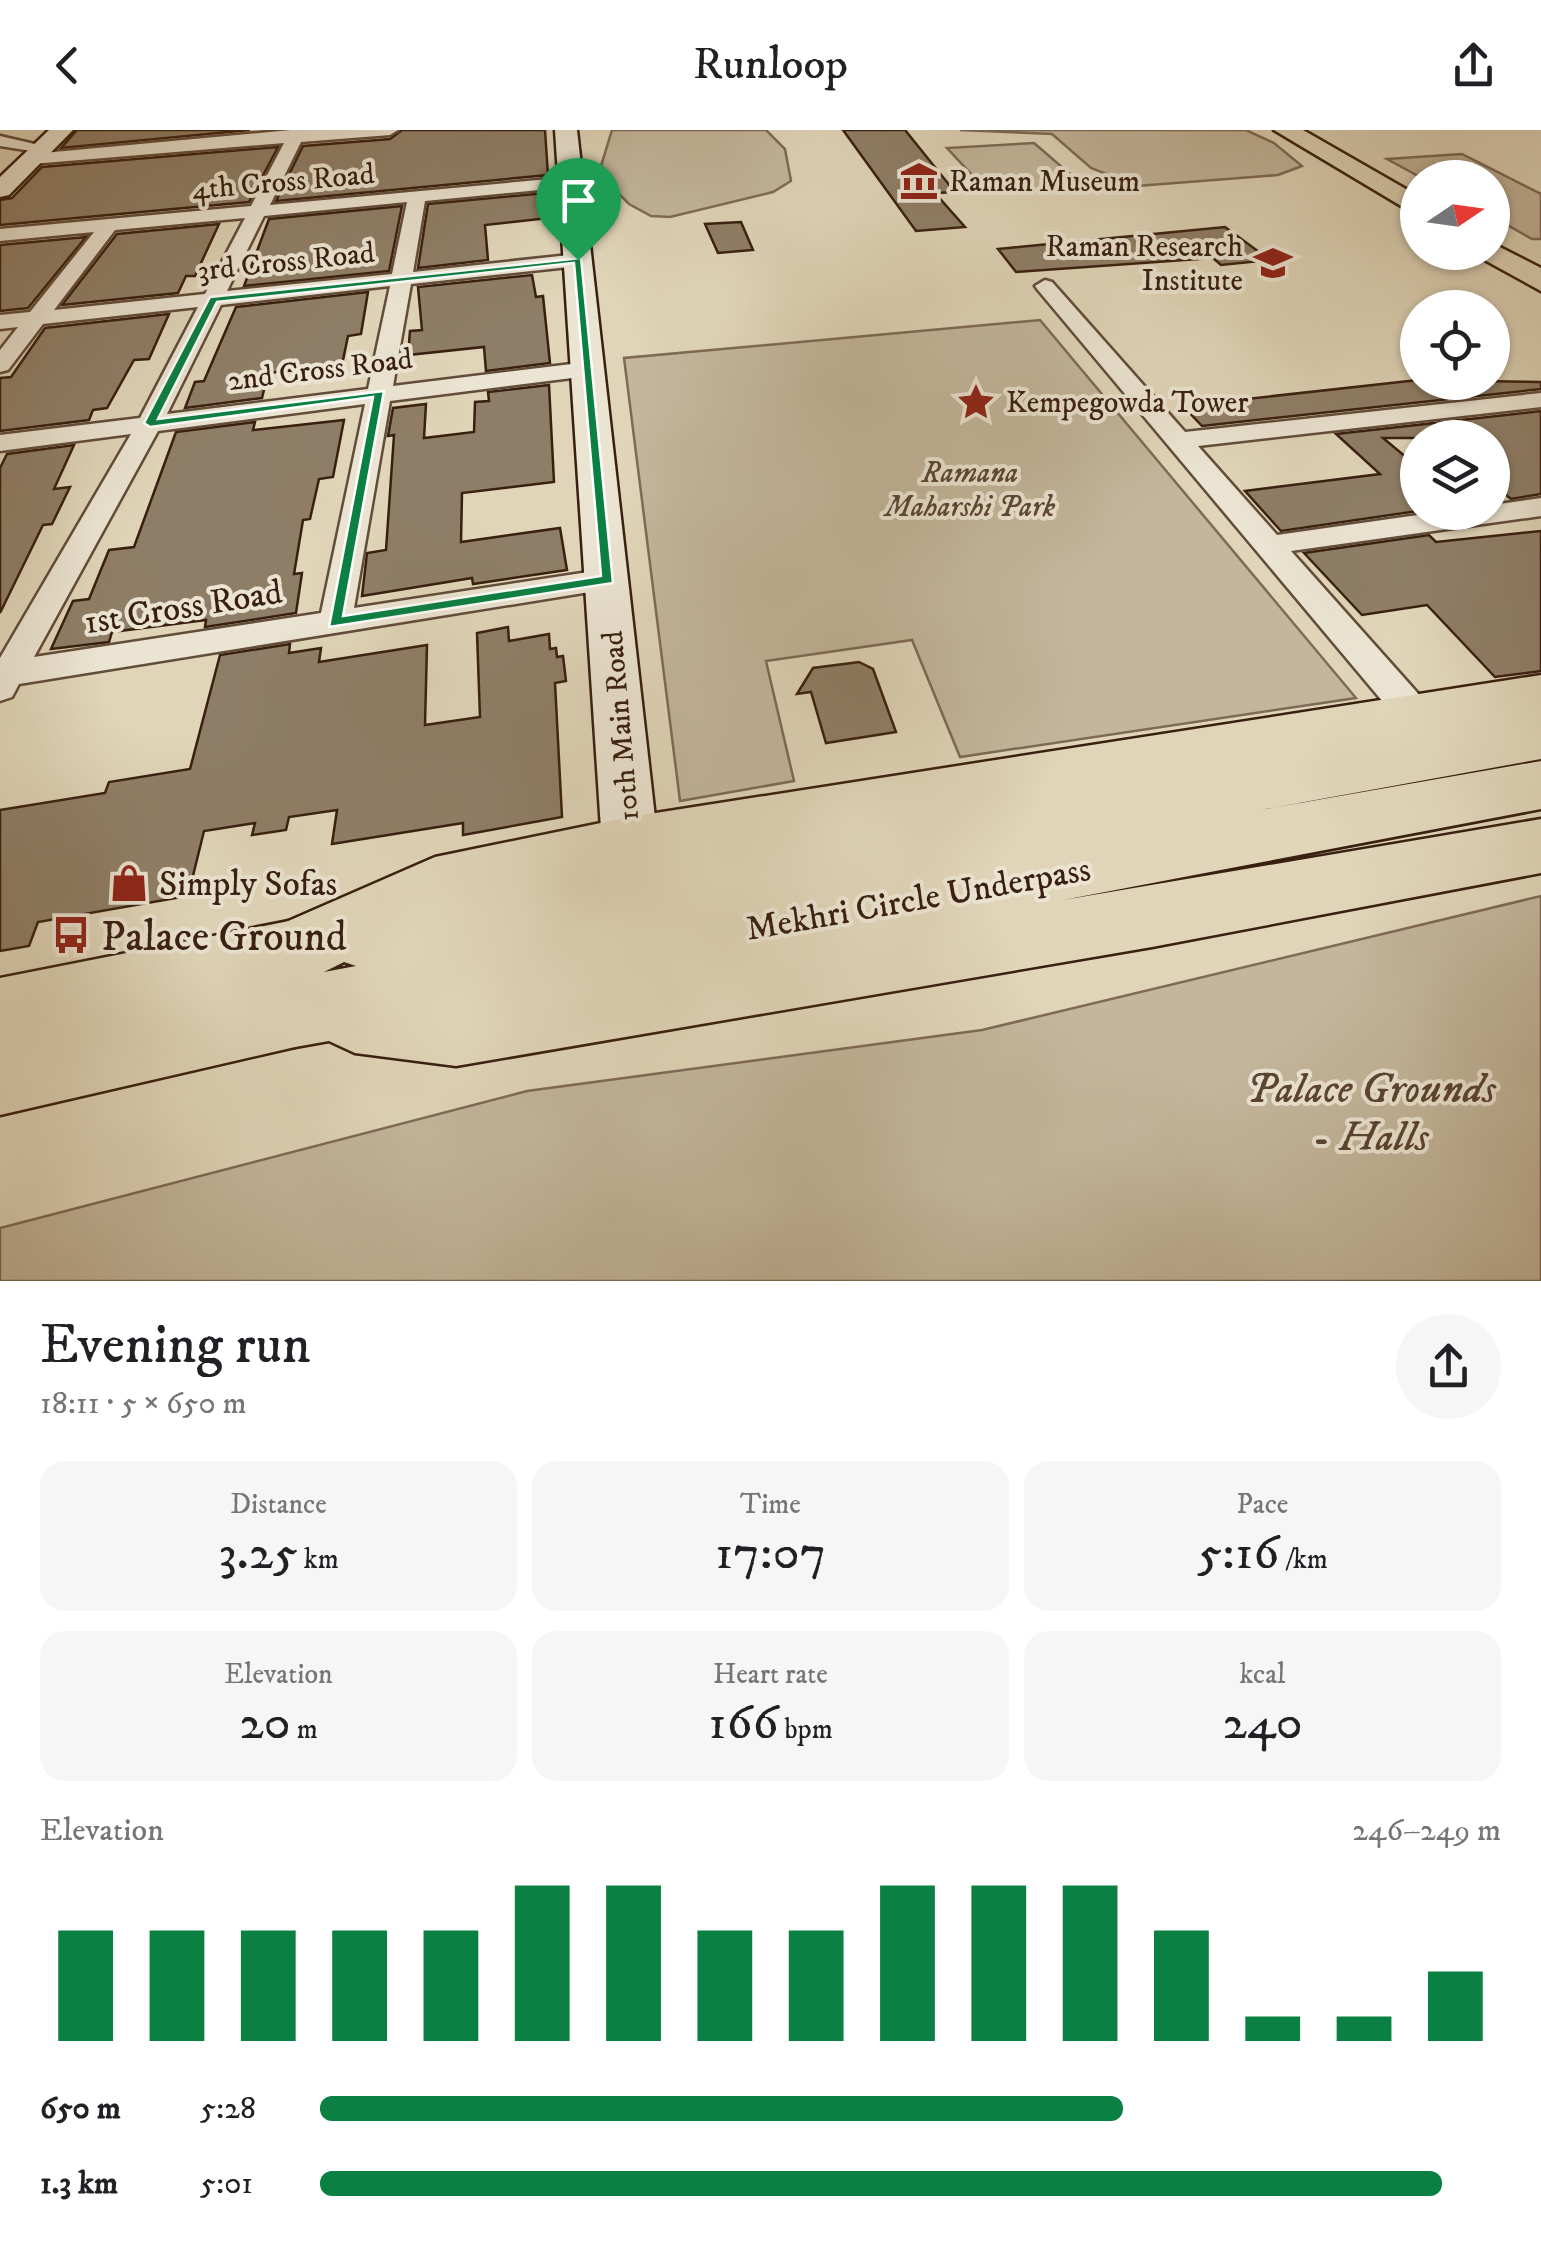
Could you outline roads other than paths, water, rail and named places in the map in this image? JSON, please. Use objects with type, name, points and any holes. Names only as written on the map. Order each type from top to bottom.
[{"type":"main road","points":[[1286,130],[1400,197]]},
{"type":"main road","points":[[1306,130],[1400,184]]},
{"type":"main road","points":[[1510,247],[1541,265]]},
{"type":"main road","points":[[1510,263],[1541,281]]},
{"type":"main road","points":[[0,1077],[291,973],[435,886],[630,844],[1541,695]]},
{"type":"main road","name":"Mekhri Circle Underpass","points":[[291,973],[1541,738]]},
{"type":"main road","name":"Mekhri Circle Underpass","points":[[291,973],[1541,785]]},
{"type":"main road","points":[[0,1012],[291,973],[456,1030],[1152,916],[1541,846]]},
{"type":"street","points":[[3,184],[62,130]]},
{"type":"street","points":[[0,141],[38,153],[390,130]]},
{"type":"street","name":"10th Main Road","points":[[566,130],[630,844]]},
{"type":"street","points":[[8,663],[150,423],[297,134]]},
{"type":"street","name":"4th Cross Road","points":[[0,235],[571,182]]},
{"type":"street","points":[[335,623],[417,197]]},
{"type":"street","points":[[0,365],[109,225]]},
{"type":"street","name":"3rd Cross Road","points":[[0,322],[578,260]]},
{"type":"street","points":[[1045,286],[1417,717]]},
{"type":"street","name":"2nd Cross Road","points":[[0,443],[588,369]]},
{"type":"street","points":[[1180,440],[1541,400]]},
{"type":"street","points":[[1270,545],[1541,507]]},
{"type":"street","name":"1st Cross Road","points":[[8,663],[335,623],[608,579]]},
{"type":"place","name":"Raman Museum","points":[[919,181]]},
{"type":"place","name":"Raman Research Institute","points":[[1273,263]]},
{"type":"place","name":"Kempegowda Tower","points":[[976,402]]},
{"type":"place","name":"Simply Sofas","points":[[129,883]]},
{"type":"place","name":"Palace Ground","points":[[71,935]]},
{"type":"park label","name":"Ramana Maharshi Park","points":[[970,489]]},
{"type":"park label","name":"Palace Grounds - Halls","points":[[1371,1111]]}]
